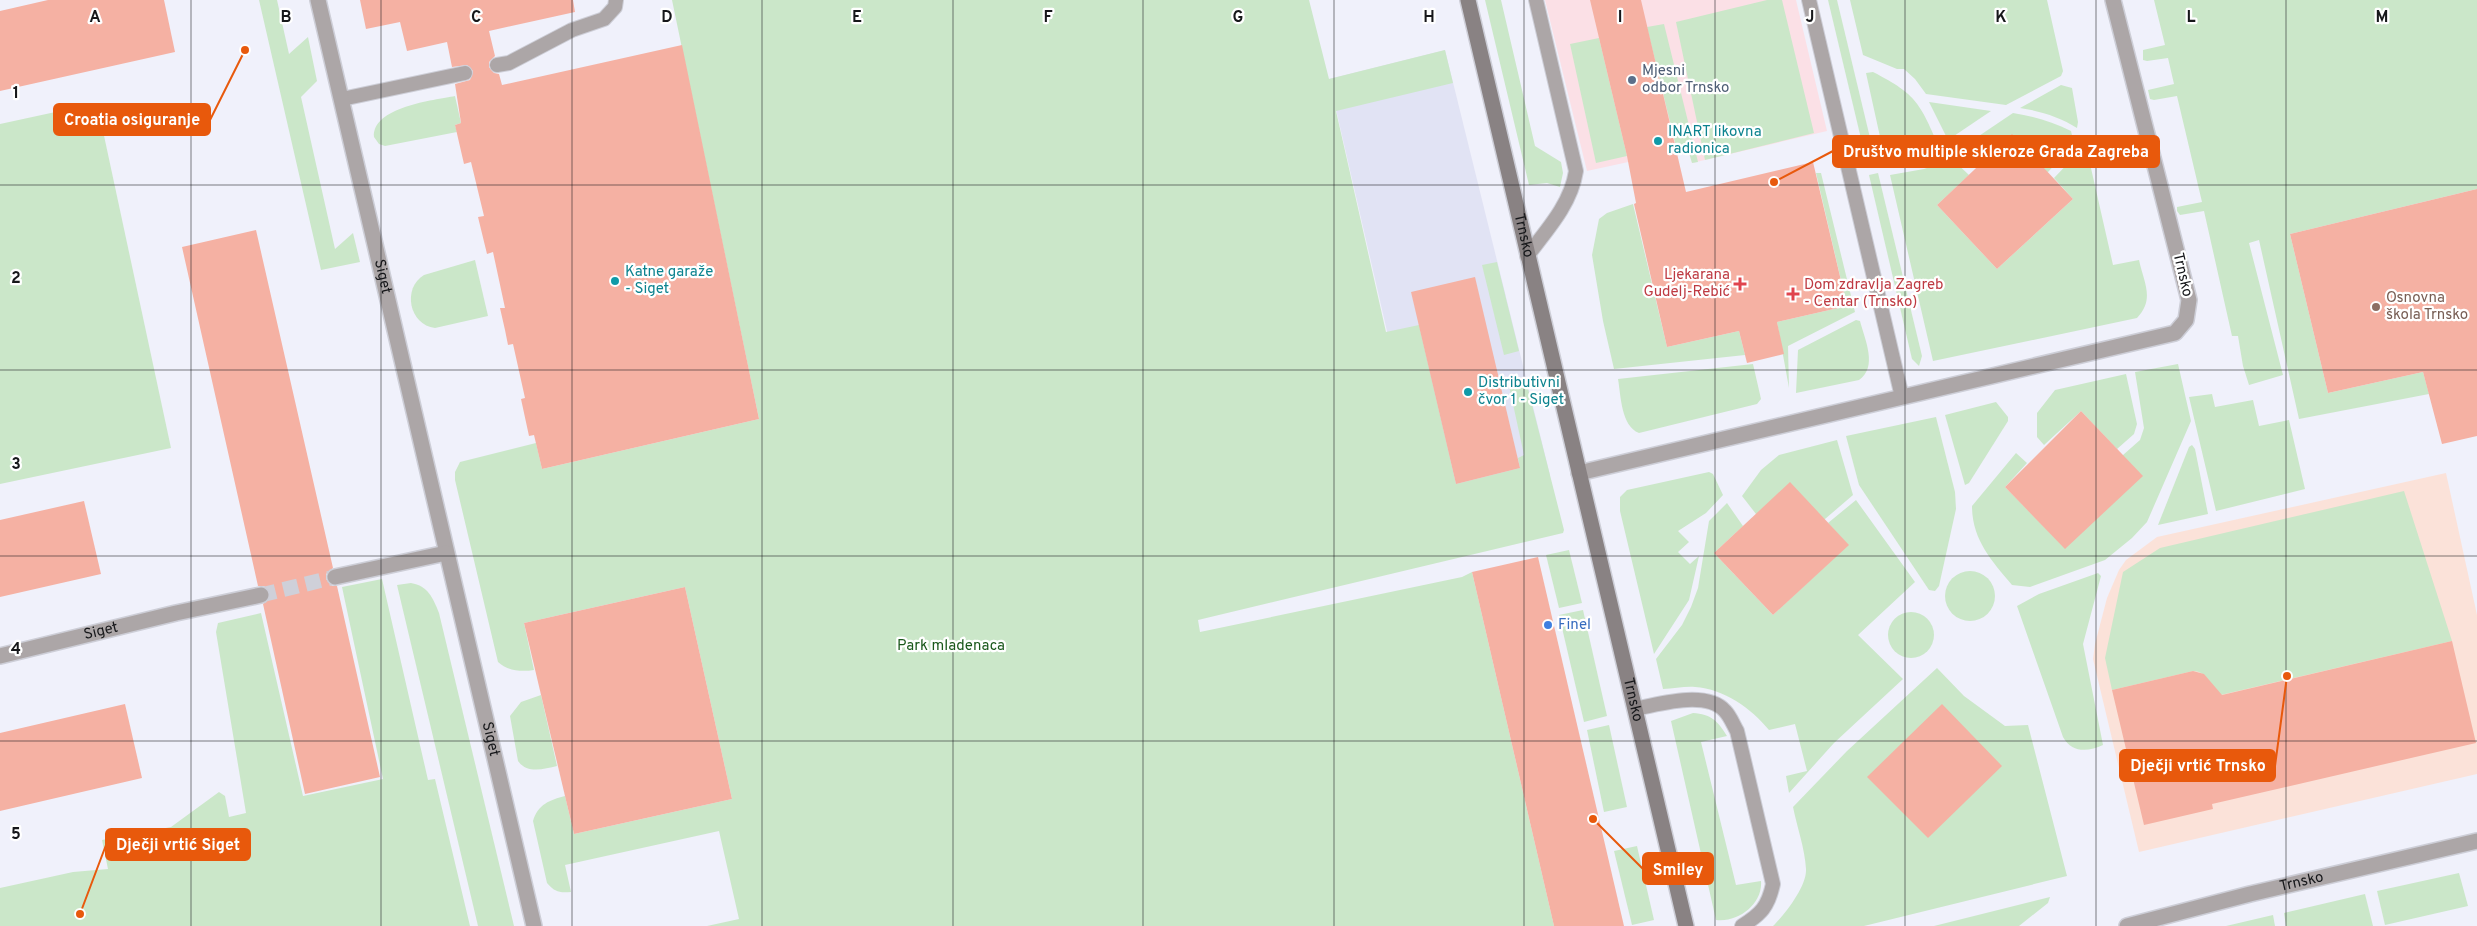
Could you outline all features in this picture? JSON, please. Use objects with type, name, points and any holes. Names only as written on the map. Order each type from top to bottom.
[{"type":"street","name":"Siget","points":[[318,0],[534,926]]},
{"type":"street","name":"Trnsko","points":[[1468,0],[1686,926]]},
{"type":"street","name":"Trnsko","points":[[1579,474],[2175,333],[2186,320],[2189,300],[2113,0]]},
{"type":"street","points":[[335,577],[446,553]]},
{"type":"street","name":"Siget","points":[[0,656],[176,613],[260,595]]},
{"type":"street","name":"Trnsko","points":[[2127,926],[2250,894],[2477,841]]},
{"type":"lane","points":[[497,65],[509,63],[572,30],[604,18],[616,8],[616,0]]},
{"type":"lane","points":[[1527,256],[1563,208],[1574,183],[1576,171],[1536,0]]},
{"type":"lane","points":[[1809,0],[1902,398]]},
{"type":"lane","points":[[342,99],[465,73]]},
{"type":"lane","points":[[1634,709],[1699,699],[1714,703],[1724,710],[1737,731],[1773,884],[1770,900],[1758,916],[1742,926]]},
{"type":"shaded area","points":[[1545,0],[1796,0],[1827,131],[1692,163],[1688,149],[1587,171]]},
{"type":"shaded area","points":[[1445,50],[1550,475],[1427,505],[1329,79]]},
{"type":"shaded area","points":[[2446,473],[2477,615],[2477,774],[2139,852],[2093,659],[2107,598],[2119,570],[2126,560],[2157,537]]},
{"type":"green space","points":[[259,0],[277,0],[289,54],[308,37],[317,81],[301,97],[335,249],[353,233],[360,262],[321,270]]},
{"type":"green space","name":"Park mladenaca","points":[[672,0],[1309,0],[1329,79],[1445,50],[1453,83],[1336,111],[1386,332],[1419,325],[1456,484],[1520,468],[1518,458],[1524,455],[1508,381],[1525,377],[1564,530],[1563,533],[1198,620],[1200,632],[1462,577],[1472,572],[1554,926],[707,926],[739,919],[719,831],[565,865],[571,892],[557,891],[547,883],[533,821],[538,810],[550,801],[565,796],[574,834],[732,799],[685,587],[524,623],[534,670],[520,671],[510,669],[498,662],[455,480],[455,472],[460,462],[536,443],[542,469],[759,419]]},
{"type":"green space","points":[[1485,0],[1501,0],[1535,146],[1561,162],[1563,173],[1560,187],[1547,183],[1529,185]]},
{"type":"green space","points":[[1767,0],[1782,0],[1814,133],[1705,160],[1676,22]]},
{"type":"green space","points":[[1828,0],[1837,0],[1877,167],[1868,168]]},
{"type":"green space","points":[[1850,0],[2047,0],[2063,71],[2061,76],[2006,105],[1926,94],[1915,79],[1904,69],[1897,69],[1863,55]]},
{"type":"green space","points":[[2154,0],[2477,0],[2477,189],[2290,234],[2328,393],[2423,372],[2429,394],[2299,419],[2259,240],[2249,243],[2283,375],[2249,385],[2243,366],[2238,336],[2232,336],[2204,211],[2180,215],[2177,211],[2177,207],[2202,202],[2177,96],[2150,99],[2148,90],[2174,84],[2168,58],[2143,60],[2143,50],[2165,45]]},
{"type":"green space","points":[[1664,24],[1698,162],[1692,163],[1688,149],[1677,151],[1647,27]]},
{"type":"green space","points":[[1599,38],[1627,156],[1596,163],[1570,44]]},
{"type":"green space","points":[[1873,72],[1900,87],[1916,102],[1940,149],[1886,164],[1866,73]]},
{"type":"green space","points":[[2061,85],[2072,88],[2078,122],[2077,128],[2050,115],[2020,108]]},
{"type":"green space","points":[[455,96],[461,123],[455,125],[457,132],[385,146],[379,144],[374,137],[376,127],[383,118],[393,112],[420,103]]},
{"type":"green space","points":[[1929,102],[1991,111],[1948,140]]},
{"type":"green space","points":[[97,103],[171,448],[0,484],[0,124]]},
{"type":"green space","points":[[2013,113],[2042,120],[2071,131],[2074,144],[2048,172],[1982,163],[1964,146]]},
{"type":"green space","points":[[2078,153],[2088,155],[2113,265],[2139,260],[2147,290],[2146,304],[2142,311],[2137,318],[1933,361],[1890,175],[1924,169],[1952,159],[1969,175],[1937,205],[1997,269],[2073,199],[2054,178]]},
{"type":"green space","points":[[1816,173],[1821,173],[1855,312],[1788,346],[1789,388],[1777,322],[1847,306]]},
{"type":"green space","points":[[1878,173],[1922,356],[1919,366],[1912,359],[1869,175]]},
{"type":"green space","points":[[1633,204],[1667,347],[1739,331],[1745,355],[1614,369],[1603,321],[1592,255],[1599,219],[1607,213]]},
{"type":"green space","points":[[475,260],[488,316],[435,328],[419,320],[414,313],[411,297],[417,281],[424,275]]},
{"type":"green space","points":[[1497,262],[1519,351],[1504,355],[1482,265]]},
{"type":"green space","points":[[1856,320],[1860,321],[1869,353],[1868,368],[1865,375],[1859,380],[1796,393],[1798,350]]},
{"type":"green space","points":[[1753,364],[1761,399],[1757,404],[1639,433],[1633,429],[1625,417],[1618,379]]},
{"type":"green space","points":[[2178,364],[2191,421],[2147,522],[2132,538],[2105,560],[2030,587],[2012,585],[1979,540],[1975,529],[1972,506],[2016,453],[2027,463],[2005,487],[2065,548],[2123,455],[2140,440],[2144,428],[2135,372]]},
{"type":"green space","points":[[2126,374],[2137,424],[2134,434],[2117,449],[2081,411],[2044,445],[2037,437],[2037,413],[2055,390]]},
{"type":"green space","points":[[2212,394],[2215,407],[2253,400],[2259,426],[2289,420],[2305,489],[2216,511],[2189,397]]},
{"type":"green space","points":[[1996,402],[2008,417],[2008,421],[1969,483],[1965,485],[1945,415]]},
{"type":"green space","points":[[1936,417],[1955,492],[1956,509],[1939,586],[1935,591],[1929,590],[1859,485],[1846,436]]},
{"type":"green space","points":[[1837,440],[1853,495],[1825,519],[1756,514],[1742,496],[1761,470],[1779,455]]},
{"type":"green space","points":[[2192,445],[2195,449],[2208,514],[2158,525],[2189,447]]},
{"type":"green space","points":[[1709,472],[1713,474],[1723,495],[1706,513],[1678,531],[1689,542],[1678,552],[1690,564],[1699,556],[1689,600],[1654,654],[1620,511],[1620,497],[1627,490]]},
{"type":"green space","points":[[2404,491],[2452,641],[2212,697],[2209,683],[2205,676],[2193,671],[2112,690],[2105,658],[2123,572],[2160,548]]},
{"type":"green space","points":[[1856,500],[1915,582],[1858,635],[1903,679],[1834,743],[1789,793],[1786,776],[1807,771],[1795,724],[1769,730],[1745,707],[1716,691],[1691,687],[1663,689],[1656,659],[1682,625],[1691,607],[1698,588],[1709,521],[1727,503],[1743,526],[1714,553],[1773,615],[1848,545],[1828,523]]},
{"type":"green space","points":[[1569,550],[1582,603],[1559,608],[1546,555]]},
{"type":"green space","points":[[1970,571],[1979,573],[1990,582],[1995,596],[1993,605],[1984,616],[1970,621],[1961,619],[1950,610],[1945,596],[1947,587],[1956,576]]},
{"type":"green space","points":[[2098,573],[2101,576],[2083,644],[2103,745],[2081,750],[2071,746],[2063,737],[2017,606],[2039,594]]},
{"type":"green space","points":[[382,579],[428,780],[435,779],[470,926],[0,926],[0,888],[73,872],[108,869],[102,840],[171,827],[219,792],[225,796],[229,817],[246,813],[216,632],[218,623],[261,613],[303,796],[383,779],[342,587]]},
{"type":"green space","points":[[411,583],[426,590],[439,613],[514,926],[478,926],[397,585]]},
{"type":"green space","points":[[1583,610],[1607,716],[1584,722],[1559,615]]},
{"type":"green space","points":[[1906,612],[1916,612],[1930,622],[1934,635],[1930,648],[1924,654],[1916,658],[1906,658],[1892,648],[1888,640],[1888,630],[1898,616]]},
{"type":"green space","points":[[1937,668],[1964,696],[2005,726],[2028,725],[2067,876],[1864,926],[1773,926],[1794,899],[1805,876],[1804,854],[1793,807],[1847,751]]},
{"type":"green space","points":[[541,695],[557,766],[536,770],[526,768],[518,761],[510,716],[521,702]]},
{"type":"green space","points":[[1693,713],[1705,715],[1713,719],[1727,736],[1701,742],[1736,885],[1761,881],[1758,897],[1748,910],[1733,918],[1724,920],[1716,920],[1671,721]]},
{"type":"green space","points":[[1609,725],[1627,807],[1604,812],[1587,730]]},
{"type":"green space","points":[[1637,846],[1654,920],[1632,925],[1614,851]]},
{"type":"green space","points":[[2459,873],[2468,906],[2385,925],[2377,891]]},
{"type":"green space","points":[[2365,894],[2373,926],[2286,926],[2284,913]]},
{"type":"green space","points":[[2050,897],[2048,903],[2019,926],[1934,926]]},
{"type":"green space","points":[[2273,915],[2275,926],[2226,926]]},
{"type":"building","points":[[48,0],[164,0],[175,52],[0,91],[0,11]]},
{"type":"building","name":"Katne garaže - Siget","points":[[360,0],[573,0],[575,12],[489,31],[495,56],[489,62],[489,67],[494,73],[499,74],[502,85],[682,45],[759,419],[542,469],[534,435],[529,436],[521,399],[525,398],[513,344],[508,345],[500,308],[505,308],[493,252],[487,254],[478,217],[484,216],[471,162],[464,164],[455,125],[461,123],[455,84],[470,80],[473,71],[467,65],[452,67],[447,42],[407,51],[400,22],[366,29]]},
{"type":"building","points":[[1590,0],[1641,0],[1686,192],[1813,162],[1847,306],[1777,322],[1784,354],[1747,363],[1739,331],[1667,347],[1634,204],[1636,203],[1627,156]]},
{"type":"building","points":[[2012,134],[2073,199],[1997,269],[1937,205]]},
{"type":"building","name":"Osnovna škola Trnsko","points":[[2477,189],[2477,436],[2442,444],[2423,372],[2328,393],[2290,234]]},
{"type":"building","points":[[256,230],[333,568],[326,574],[326,579],[332,586],[337,586],[380,777],[305,794],[263,604],[270,598],[270,593],[264,586],[258,586],[182,247]]},
{"type":"building","name":"Distributivni čvor 1 - Siget","points":[[1475,277],[1520,468],[1456,484],[1411,292]]},
{"type":"building","points":[[2081,411],[2143,476],[2065,549],[2005,487]]},
{"type":"building","points":[[1790,482],[1849,545],[1773,615],[1714,553]]},
{"type":"building","points":[[84,501],[101,574],[0,597],[0,520]]},
{"type":"building","points":[[1538,557],[1624,926],[1554,926],[1472,572]]},
{"type":"building","points":[[685,587],[732,799],[574,834],[524,623]]},
{"type":"building","points":[[2452,641],[2476,743],[2212,804],[2213,809],[2144,825],[2112,690],[2193,671],[2204,674],[2222,695]]},
{"type":"building","points":[[125,704],[142,778],[0,811],[0,733]]},
{"type":"building","points":[[1942,704],[2002,766],[1928,838],[1867,777]]},
{"type":"tunnel","points":[[261,595],[335,577]]},
{"type":"place","name":"Croatia osiguranje","points":[[245,50]]},
{"type":"place","name":"Mjesni odbor Trnsko","points":[[1632,80]]},
{"type":"place","name":"INART likovna radionica","points":[[1658,141]]},
{"type":"place","name":"Društvo multiple skleroze Grada Zagreba","points":[[1774,182]]},
{"type":"place","name":"Katne garaže - Siget","points":[[615,281]]},
{"type":"place","name":"Ljekarana Gudelj-Rebić","points":[[1740,284]]},
{"type":"place","name":"Dom zdravlja Zagreb - Centar (Trnsko)","points":[[1793,294]]},
{"type":"place","name":"Osnovna škola Trnsko","points":[[2376,307]]},
{"type":"place","name":"Distributivni čvor 1 - Siget","points":[[1468,392]]},
{"type":"place","name":"Finel","points":[[1548,625]]},
{"type":"place","name":"Dječji vrtić Trnsko","points":[[2287,676]]},
{"type":"place","name":"Smiley","points":[[1593,819]]},
{"type":"place","name":"Dječji vrtić Siget","points":[[80,914]]}]
